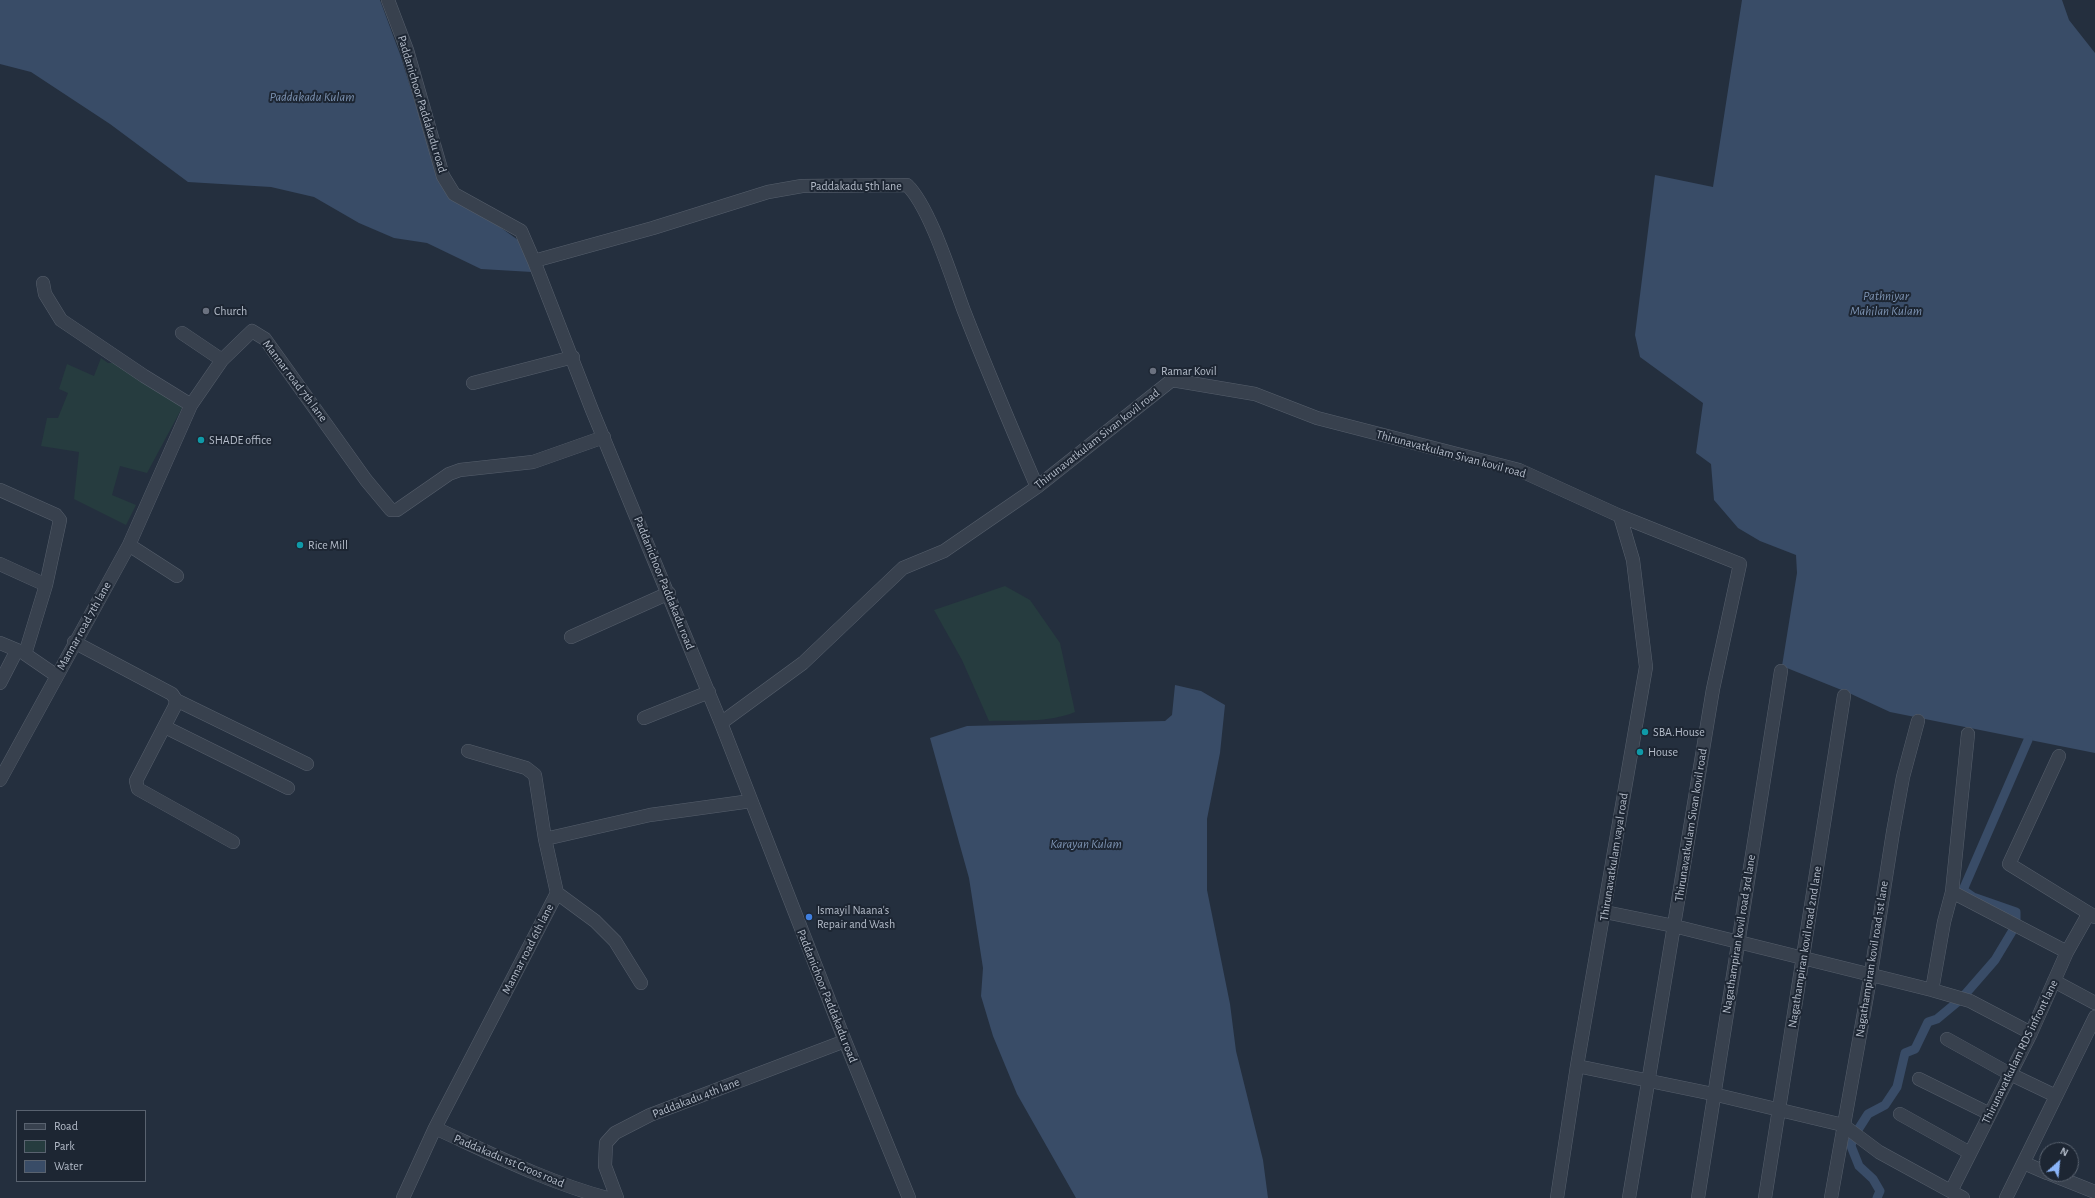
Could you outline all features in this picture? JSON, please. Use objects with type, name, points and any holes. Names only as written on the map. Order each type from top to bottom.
[{"type":"street","name":"Paddanichoor Paddakadu road","points":[[388,0],[407,50],[443,176],[454,194],[521,231],[709,692],[845,1041],[909,1198]]},
{"type":"street","name":"Paddakadu 5th lane","points":[[534,261],[652,228],[768,192],[802,186],[907,185],[915,192],[930,223],[991,378],[1038,487]]},
{"type":"street","points":[[43,283],[45,294],[61,320],[144,376],[191,405]]},
{"type":"street","name":"Mannar road 7th lane","points":[[0,780],[74,642],[129,545],[191,405],[222,360],[252,331],[265,339],[366,480],[391,510],[398,510],[439,479],[454,472],[533,462],[604,437]]},
{"type":"street","points":[[182,333],[222,360]]},
{"type":"street","points":[[473,383],[573,357]]},
{"type":"street","name":"Thirunavatkulam Sivan kovil road","points":[[721,723],[803,663],[903,568],[944,551],[1038,487],[1172,380],[1255,394],[1317,418],[1519,470],[1620,516],[1740,564],[1713,689],[1629,1198]]},
{"type":"street","points":[[0,490],[56,515],[60,520],[46,585],[21,652],[0,683]]},
{"type":"street","name":"Thirunavatkulam vayal road","points":[[1557,1198],[1577,1066],[1605,912],[1646,667],[1633,560],[1620,516]]},
{"type":"street","points":[[129,545],[177,576]]},
{"type":"street","points":[[0,564],[46,585]]},
{"type":"street","points":[[571,636],[669,593]]},
{"type":"street","points":[[74,642],[172,694],[176,700],[307,764]]},
{"type":"street","points":[[0,643],[21,652],[57,676]]},
{"type":"street","name":"Nagathampiran kovil road 3rd lane","points":[[1698,1198],[1713,1094],[1781,671]]},
{"type":"street","points":[[644,718],[709,692]]},
{"type":"street","name":"Nagathampiran kovil road 2nd lane","points":[[1765,1198],[1844,696]]},
{"type":"street","points":[[176,700],[176,706],[136,781],[138,789],[233,842]]},
{"type":"street","name":"Nagathampiran kovil road 1st lane","points":[[1832,1198],[1843,1125],[1871,973],[1903,776],[1918,721]]},
{"type":"street","points":[[165,727],[288,788]]},
{"type":"street","points":[[1932,990],[1944,922],[1952,892],[1968,734]]},
{"type":"street","name":"Mannar road 6th lane","points":[[403,1198],[435,1128],[557,894],[545,839],[535,775],[526,768],[468,751]]},
{"type":"street","points":[[2059,756],[2009,864],[2092,915]]},
{"type":"street","points":[[545,839],[650,815],[751,801]]},
{"type":"street","points":[[1952,892],[2068,952]]},
{"type":"street","points":[[557,894],[595,921],[615,941],[641,983]]},
{"type":"street","points":[[1605,912],[1674,926],[1871,973],[1932,990],[1970,1001],[2031,1033]]},
{"type":"street","name":"Thirunavatkulam RDS infront lane","points":[[1950,1192],[2031,1033],[2068,952],[2092,915]]},
{"type":"street","points":[[2054,981],[2095,1003]]},
{"type":"street","points":[[2006,1198],[2095,1017]]},
{"type":"street","points":[[1947,1039],[2010,1074],[2056,1096]]},
{"type":"street","name":"Paddakadu 4th lane","points":[[617,1198],[605,1166],[606,1143],[615,1133],[650,1116],[845,1041]]},
{"type":"street","points":[[1577,1066],[1713,1094],[1843,1125],[1879,1152],[1963,1198]]},
{"type":"street","points":[[1919,1079],[1990,1114]]},
{"type":"street","points":[[1900,1114],[1970,1153]]},
{"type":"street","name":"Paddakadu 1st Croos road","points":[[435,1128],[530,1172],[579,1191],[607,1198]]},
{"type":"street","points":[[2024,1163],[2039,1170]]},
{"type":"street","points":[[2070,1182],[2095,1192]]},
{"type":"green space","points":[[101,358],[108,363],[116,363],[183,406],[147,473],[120,466],[112,495],[136,505],[126,525],[74,499],[79,452],[41,446],[47,418],[58,418],[68,393],[59,389],[67,364],[94,376]]},
{"type":"green space","points":[[1005,586],[1030,600],[1060,643],[1075,712],[1054,718],[1021,721],[989,721],[962,660],[934,610]]},
{"type":"water","name":"Paddakadu Kulam","points":[[0,0],[380,0],[401,57],[440,184],[518,240],[532,272],[481,269],[427,243],[394,238],[359,223],[314,197],[271,187],[188,182],[110,124],[31,72],[0,64]]},
{"type":"water","name":"Pathniyar Mahilan Kulam","points":[[1742,0],[2062,0],[2069,20],[2095,53],[2095,753],[1890,712],[1849,693],[1782,666],[1797,573],[1796,555],[1760,541],[1738,528],[1714,500],[1711,464],[1696,453],[1703,403],[1640,357],[1635,335],[1655,175],[1713,187]]},
{"type":"water","name":"Karayan Kulam","points":[[1175,685],[1201,691],[1225,705],[1220,753],[1207,819],[1207,890],[1230,1004],[1236,1051],[1263,1160],[1268,1198],[1076,1198],[1017,1094],[993,1036],[981,996],[983,968],[969,878],[930,738],[967,726],[1165,721],[1172,715]]},
{"type":"waterway","points":[[1877,1198],[1880,1191],[1873,1179],[1859,1166],[1851,1146],[1854,1136],[1868,1114],[1885,1105],[1897,1087],[1905,1053],[1915,1049],[1928,1022],[1937,1019],[1961,999],[1995,960],[2016,925],[2016,912],[1973,897],[1963,890],[2028,740]]},
{"type":"place","name":"Church","points":[[206,311]]},
{"type":"place","name":"Ramar Kovil","points":[[1153,371]]},
{"type":"place","name":"SHADE office","points":[[201,440]]},
{"type":"place","name":"Rice Mill","points":[[300,545]]},
{"type":"place","name":"SBA.House","points":[[1645,732]]},
{"type":"place","name":"House","points":[[1640,752]]},
{"type":"place","name":"Ismayil Naana's Repair and Wash","points":[[809,917]]}]
